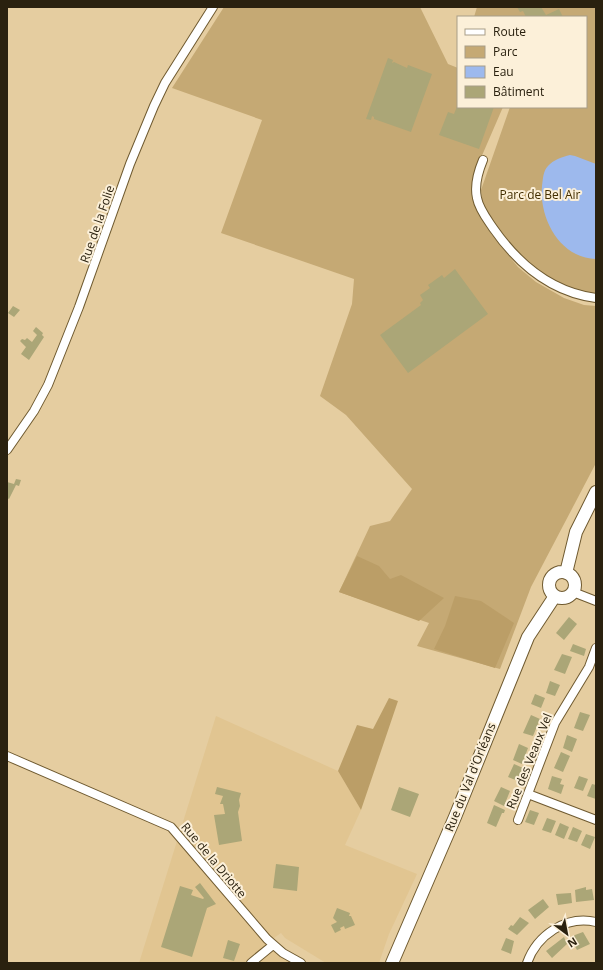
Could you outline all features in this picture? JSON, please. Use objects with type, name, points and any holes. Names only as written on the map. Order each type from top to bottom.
[{"type":"street","name":"Rue de la Folie","points":[[7,450],[34,411],[48,385],[79,308],[130,164],[165,82],[213,7]]},
{"type":"street","points":[[483,160],[477,181],[476,198],[480,208],[508,249],[533,273],[555,286],[576,294],[596,298]]},
{"type":"street","points":[[566,573],[576,532],[596,492]]},
{"type":"street","points":[[566,573],[573,579],[573,592],[565,597],[555,596],[550,589],[550,581],[555,575],[566,573]]},
{"type":"street","points":[[573,592],[596,601]]},
{"type":"street","name":"Rue du Val d'Orléans","points":[[392,963],[455,817],[528,636],[555,596]]},
{"type":"street","name":"Rue des Veaux Vel","points":[[518,820],[555,723],[588,667],[596,648]]},
{"type":"street","name":"Rue de la Driotte","points":[[7,756],[171,827],[252,924],[273,945],[300,963]]},
{"type":"street","points":[[528,794],[596,820]]},
{"type":"street","points":[[526,963],[534,946],[545,935],[558,927],[586,919],[596,922]]},
{"type":"street","points":[[251,963],[273,945]]},
{"type":"shaded area","points":[[357,556],[379,566],[390,579],[401,575],[444,598],[419,621],[339,592]]},
{"type":"shaded area","points":[[455,596],[481,601],[514,623],[495,668],[434,649],[445,626]]},
{"type":"shaded area","points":[[389,698],[398,701],[361,810],[338,771],[357,725],[373,729]]},
{"type":"shaded area","points":[[216,716],[338,771],[361,810],[345,845],[417,874],[389,934],[379,963],[326,963],[285,938],[281,933],[267,943],[295,963],[139,963]]},
{"type":"green space","points":[[224,7],[420,7],[448,64],[457,68],[457,108],[503,108],[474,174],[477,211],[492,235],[518,267],[536,282],[564,298],[584,305],[596,306],[596,463],[531,587],[500,669],[417,646],[429,623],[339,592],[370,526],[390,521],[412,489],[346,415],[320,396],[352,304],[354,279],[221,233],[262,120],[172,88]]},
{"type":"green space","name":"Parc de Bel Air","points":[[477,7],[596,7],[596,298],[586,296],[533,273],[483,212],[481,190],[510,108],[587,108],[587,16],[474,16]]},
{"type":"water","points":[[570,155],[596,164],[596,259],[583,257],[572,252],[562,244],[548,223],[544,211],[542,186],[545,170],[555,160]]},
{"type":"building","points":[[517,7],[541,7],[546,15],[559,9],[562,16],[526,16],[523,11],[520,12]]},
{"type":"building","points":[[388,58],[393,60],[392,63],[394,62],[407,68],[408,65],[432,74],[411,132],[374,119],[372,116],[371,120],[366,119]]},
{"type":"building","points":[[457,106],[457,108],[494,108],[479,149],[439,135],[448,112],[454,114]]},
{"type":"building","points":[[455,269],[488,314],[408,373],[380,335],[421,305],[420,303],[423,300],[420,295],[430,288],[428,285],[442,275],[444,278]]},
{"type":"building","points":[[13,306],[20,310],[14,317],[8,313]]},
{"type":"building","points":[[36,327],[43,333],[42,335],[44,337],[29,360],[21,354],[26,347],[20,341],[27,338],[32,342],[37,335],[33,331]]},
{"type":"building","points":[[16,479],[21,480],[19,486],[16,485],[9,499],[7,498],[7,482],[14,484]]},
{"type":"building","points":[[569,617],[577,624],[564,640],[556,633]]},
{"type":"building","points":[[573,644],[586,649],[584,656],[570,651]]},
{"type":"building","points":[[562,654],[572,657],[565,674],[554,670]]},
{"type":"building","points":[[550,681],[560,685],[555,696],[546,693]]},
{"type":"building","points":[[535,694],[545,698],[541,708],[531,704]]},
{"type":"building","points":[[580,712],[590,715],[583,731],[574,728]]},
{"type":"building","points":[[531,715],[540,719],[533,736],[523,733]]},
{"type":"building","points":[[567,735],[577,739],[572,752],[563,748]]},
{"type":"building","points":[[519,744],[528,748],[522,764],[513,760]]},
{"type":"building","points":[[561,752],[570,756],[563,772],[554,768]]},
{"type":"building","points":[[514,764],[523,768],[518,781],[508,777]]},
{"type":"building","points":[[552,776],[562,779],[560,784],[564,785],[561,794],[548,789]]},
{"type":"building","points":[[579,776],[588,779],[583,791],[574,788]]},
{"type":"building","points":[[592,784],[596,785],[596,799],[587,796]]},
{"type":"building","points":[[217,787],[241,793],[238,812],[242,841],[219,845],[214,815],[225,814],[223,804],[220,804],[223,796],[215,794]]},
{"type":"building","points":[[399,787],[419,794],[410,817],[391,810]]},
{"type":"building","points":[[501,787],[510,791],[504,806],[494,801]]},
{"type":"building","points":[[494,805],[505,810],[504,813],[502,813],[496,827],[487,823]]},
{"type":"building","points":[[530,810],[539,813],[534,825],[525,822]]},
{"type":"building","points":[[547,818],[556,821],[551,833],[542,830]]},
{"type":"building","points":[[560,823],[569,827],[564,839],[555,835]]},
{"type":"building","points":[[573,827],[582,831],[577,842],[568,839]]},
{"type":"building","points":[[586,834],[595,837],[590,849],[581,845]]},
{"type":"building","points":[[276,864],[299,867],[297,891],[273,888]]},
{"type":"building","points":[[200,883],[216,904],[207,908],[192,957],[161,947],[180,886],[193,890],[191,895],[203,899],[204,898],[195,887]]},
{"type":"building","points":[[586,887],[586,890],[592,889],[594,900],[576,902],[575,890]]},
{"type":"building","points":[[571,893],[572,903],[558,905],[556,894]]},
{"type":"building","points":[[543,899],[549,907],[535,919],[528,910]]},
{"type":"building","points":[[337,908],[350,913],[349,916],[351,916],[355,925],[345,929],[344,926],[340,928],[341,930],[335,933],[331,925],[337,922],[333,918]]},
{"type":"building","points":[[520,917],[529,923],[517,935],[508,929],[511,925],[513,926]]},
{"type":"building","points":[[583,932],[590,944],[577,950],[571,939],[575,935]]},
{"type":"building","points":[[564,937],[567,944],[552,958],[546,951]]},
{"type":"building","points":[[506,938],[514,941],[511,954],[501,950]]},
{"type":"building","points":[[228,940],[240,944],[234,961],[223,958]]}]
